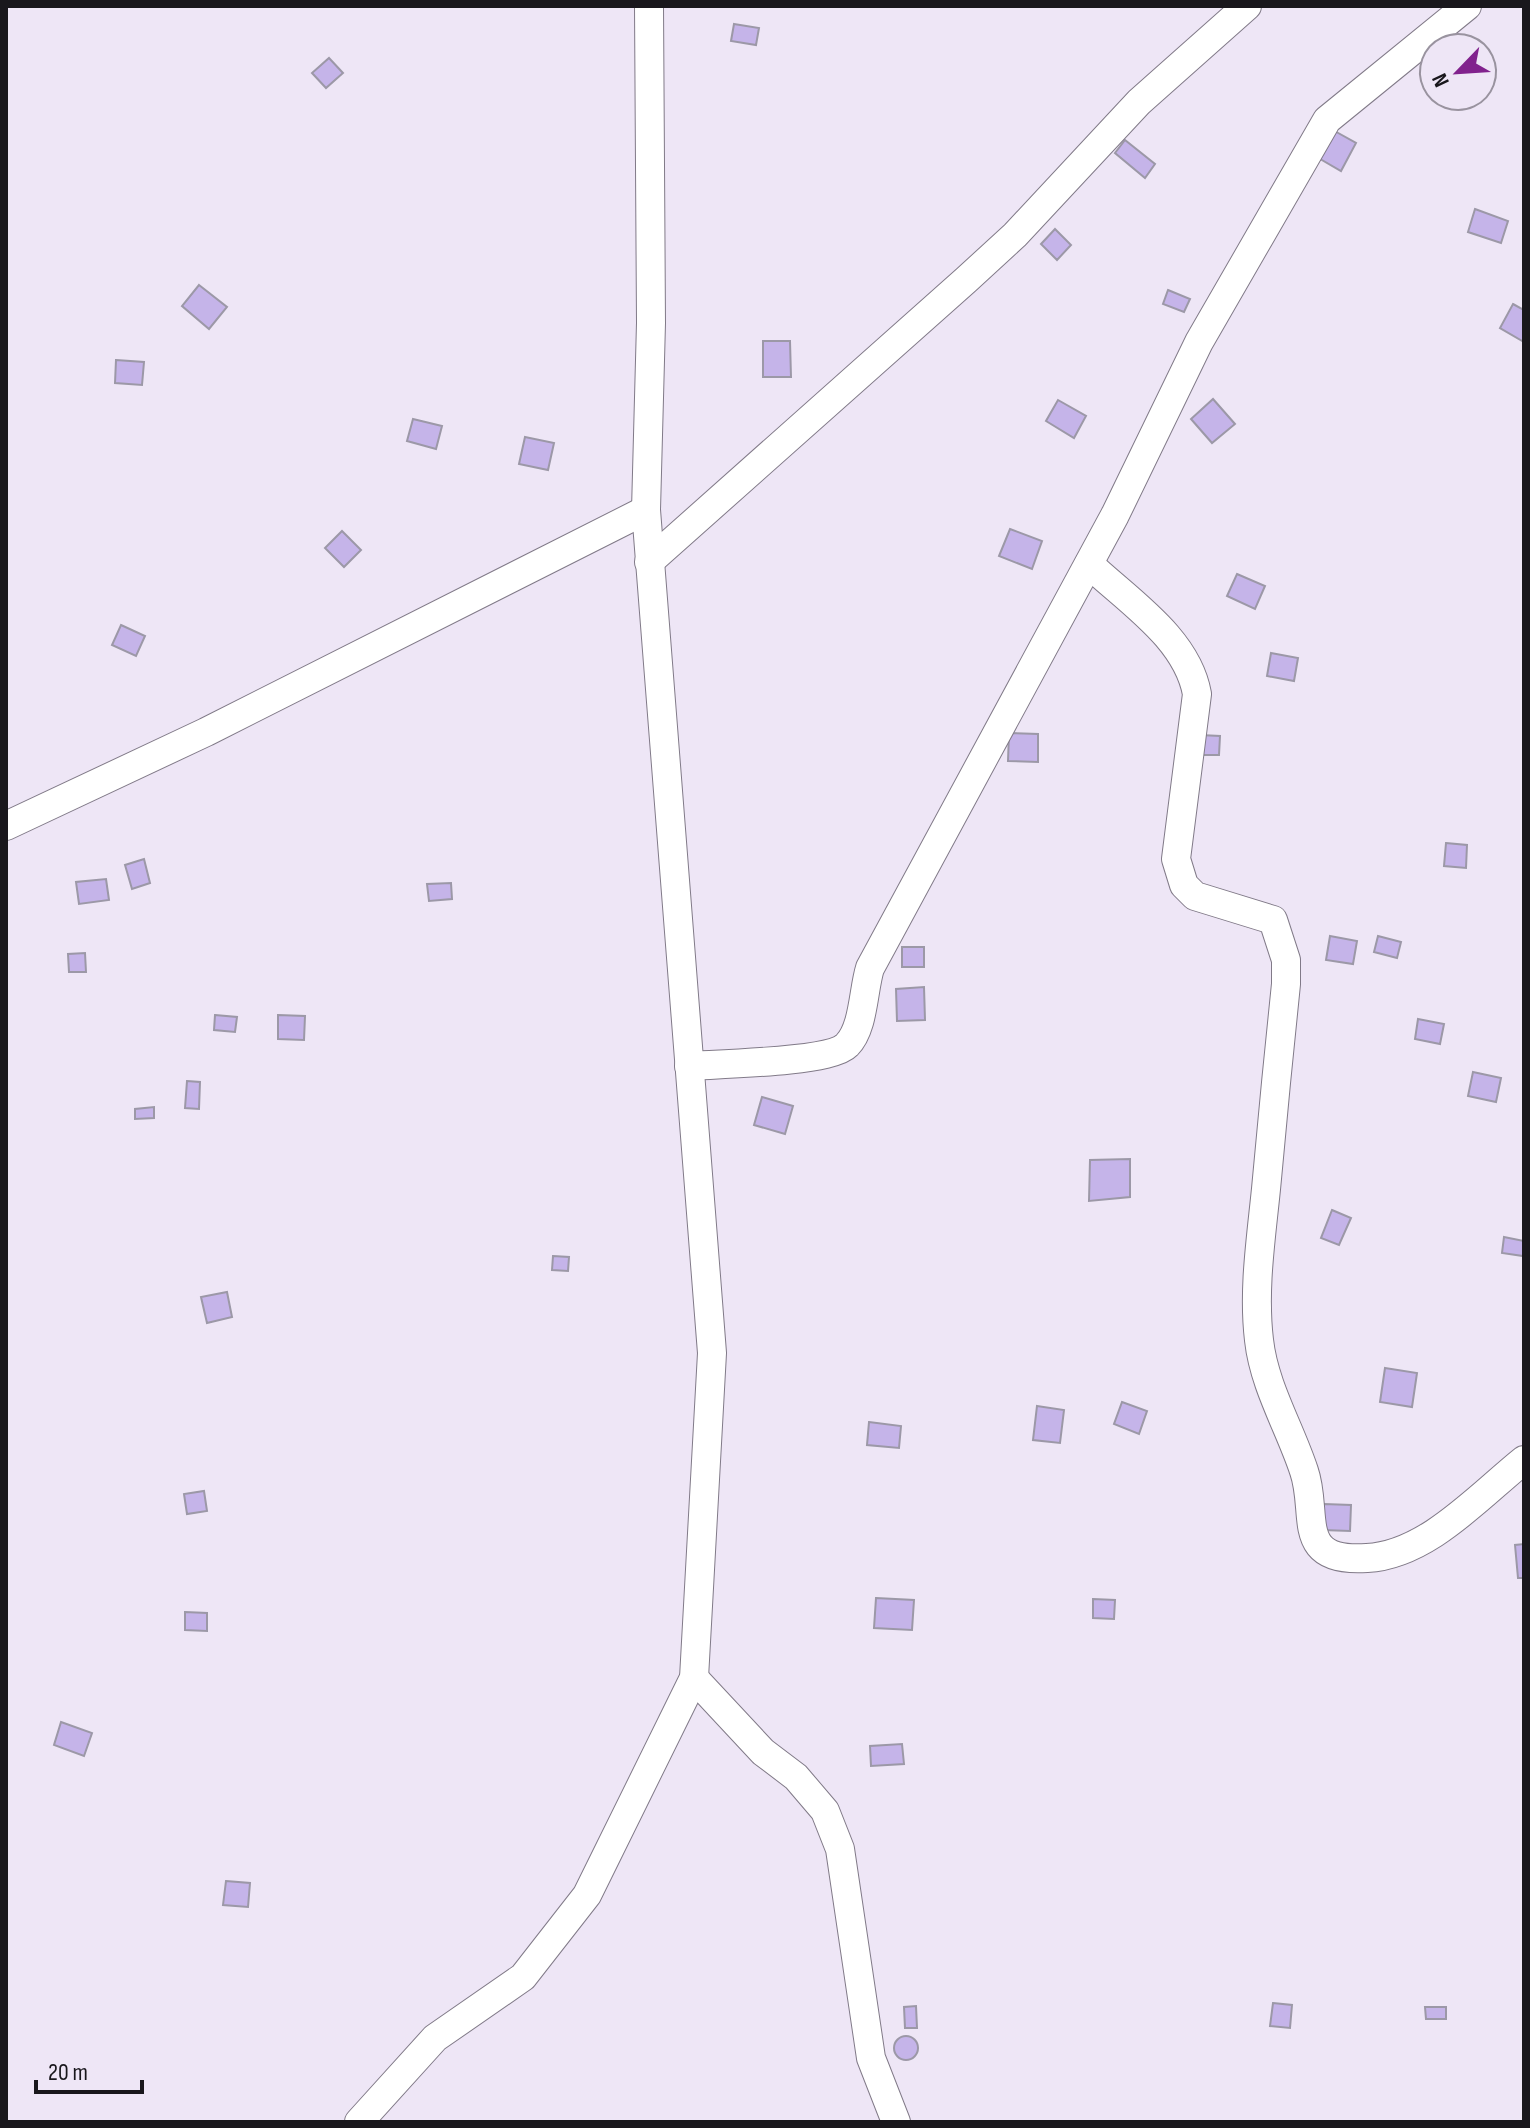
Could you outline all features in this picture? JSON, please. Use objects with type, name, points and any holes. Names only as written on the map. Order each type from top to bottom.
[{"type":"street","points":[[359,2122],[435,2038],[523,1977],[587,1895],[694,1678],[712,1353],[646,510],[651,323],[649,6]]},
{"type":"street","points":[[649,562],[1015,235],[1139,102],[1247,6]]},
{"type":"street","points":[[689,1066],[826,1055],[848,1044],[855,1031],[870,968],[1089,564],[1199,342],[1327,120],[1467,6]]},
{"type":"street","points":[[6,826],[206,732],[646,510]]},
{"type":"street","points":[[1089,564],[1182,651],[1193,671],[1197,694],[1176,859],[1184,885],[1195,896],[1273,920],[1281,937],[1286,984],[1256,1282],[1259,1340],[1265,1375],[1306,1475],[1312,1536],[1319,1545],[1350,1557],[1365,1559],[1403,1549],[1427,1537],[1524,1460]]},
{"type":"street","points":[[694,1678],[763,1752],[796,1777],[825,1811],[843,1862],[871,2058],[896,2122]]},
{"type":"building","points":[[734,24],[759,28],[756,45],[731,41]]},
{"type":"building","points":[[329,58],[343,73],[326,88],[312,73]]},
{"type":"building","points":[[1331,129],[1356,143],[1341,171],[1315,156]]},
{"type":"building","points":[[1125,140],[1155,164],[1145,178],[1115,153]]},
{"type":"building","points":[[1475,209],[1508,221],[1501,243],[1468,232]]},
{"type":"building","points":[[1055,229],[1071,245],[1057,260],[1041,244]]},
{"type":"building","points":[[199,285],[227,307],[209,329],[182,306]]},
{"type":"building","points":[[1168,290],[1190,299],[1184,312],[1163,304]]},
{"type":"building","points":[[1513,304],[1524,310],[1524,342],[1500,328]]},
{"type":"building","points":[[763,341],[790,341],[791,377],[763,377]]},
{"type":"building","points":[[116,360],[144,362],[142,385],[115,383]]},
{"type":"building","points":[[1213,399],[1235,424],[1212,443],[1191,419]]},
{"type":"building","points":[[1058,400],[1086,416],[1074,438],[1046,421]]},
{"type":"building","points":[[413,419],[442,426],[436,449],[407,441]]},
{"type":"building","points":[[525,437],[554,443],[548,470],[519,464]]},
{"type":"building","points":[[1010,529],[1042,541],[1032,569],[999,556]]},
{"type":"building","points":[[342,531],[361,550],[344,567],[325,548]]},
{"type":"building","points":[[1237,574],[1265,586],[1255,609],[1227,596]]},
{"type":"building","points":[[121,625],[145,636],[136,656],[112,645]]},
{"type":"building","points":[[1271,653],[1298,658],[1294,681],[1267,676]]},
{"type":"building","points":[[1009,733],[1038,734],[1038,762],[1008,761]]},
{"type":"building","points":[[1200,735],[1220,736],[1219,755],[1200,755]]},
{"type":"building","points":[[1446,843],[1467,845],[1466,868],[1444,866]]},
{"type":"building","points":[[144,859],[150,883],[132,889],[125,865]]},
{"type":"building","points":[[106,879],[109,900],[79,904],[76,882]]},
{"type":"building","points":[[451,883],[452,899],[429,901],[427,884]]},
{"type":"building","points":[[1330,936],[1357,941],[1353,964],[1326,960]]},
{"type":"building","points":[[1378,936],[1401,942],[1397,958],[1374,952]]},
{"type":"building","points":[[902,947],[924,947],[924,967],[902,967]]},
{"type":"building","points":[[85,953],[86,972],[69,972],[68,954]]},
{"type":"building","points":[[924,987],[925,1020],[897,1021],[896,989]]},
{"type":"building","points":[[215,1015],[237,1017],[235,1032],[214,1030]]},
{"type":"building","points":[[278,1015],[305,1016],[304,1040],[278,1039]]},
{"type":"building","points":[[1418,1019],[1444,1024],[1440,1044],[1415,1039]]},
{"type":"building","points":[[1473,1072],[1501,1078],[1496,1102],[1468,1096]]},
{"type":"building","points":[[187,1081],[200,1082],[199,1109],[185,1108]]},
{"type":"building","points":[[762,1097],[793,1106],[785,1134],[754,1125]]},
{"type":"building","points":[[154,1107],[154,1118],[135,1119],[135,1109]]},
{"type":"building","points":[[1130,1159],[1130,1197],[1089,1201],[1090,1160]]},
{"type":"building","points":[[1332,1210],[1351,1218],[1339,1245],[1321,1238]]},
{"type":"building","points":[[1504,1237],[1524,1241],[1523,1256],[1502,1253]]},
{"type":"building","points":[[553,1256],[569,1257],[568,1271],[552,1270]]},
{"type":"building","points":[[227,1292],[232,1317],[207,1323],[201,1297]]},
{"type":"building","points":[[1385,1368],[1417,1373],[1412,1407],[1380,1402]]},
{"type":"building","points":[[1122,1402],[1147,1411],[1139,1434],[1114,1424]]},
{"type":"building","points":[[1037,1406],[1064,1410],[1060,1443],[1033,1440]]},
{"type":"building","points":[[869,1422],[901,1426],[899,1448],[867,1445]]},
{"type":"building","points":[[204,1491],[207,1511],[187,1514],[184,1494]]},
{"type":"building","points":[[1324,1504],[1351,1505],[1350,1531],[1323,1530]]},
{"type":"building","points":[[1524,1544],[1524,1578],[1518,1578],[1515,1545]]},
{"type":"building","points":[[876,1598],[914,1600],[912,1630],[874,1628]]},
{"type":"building","points":[[1093,1599],[1115,1600],[1114,1619],[1093,1618]]},
{"type":"building","points":[[185,1612],[207,1613],[207,1631],[185,1630]]},
{"type":"building","points":[[61,1722],[92,1733],[84,1756],[54,1745]]},
{"type":"building","points":[[902,1744],[904,1764],[871,1766],[870,1746]]},
{"type":"building","points":[[226,1881],[250,1883],[248,1907],[223,1905]]},
{"type":"building","points":[[1273,2003],[1292,2005],[1290,2028],[1270,2026]]},
{"type":"building","points":[[916,2006],[917,2028],[905,2028],[904,2007]]},
{"type":"building","points":[[1425,2007],[1446,2007],[1446,2019],[1426,2019]]},
{"type":"building","points":[[906,2036],[915,2039],[918,2048],[915,2057],[906,2060],[897,2057],[894,2048],[897,2039]]}]
